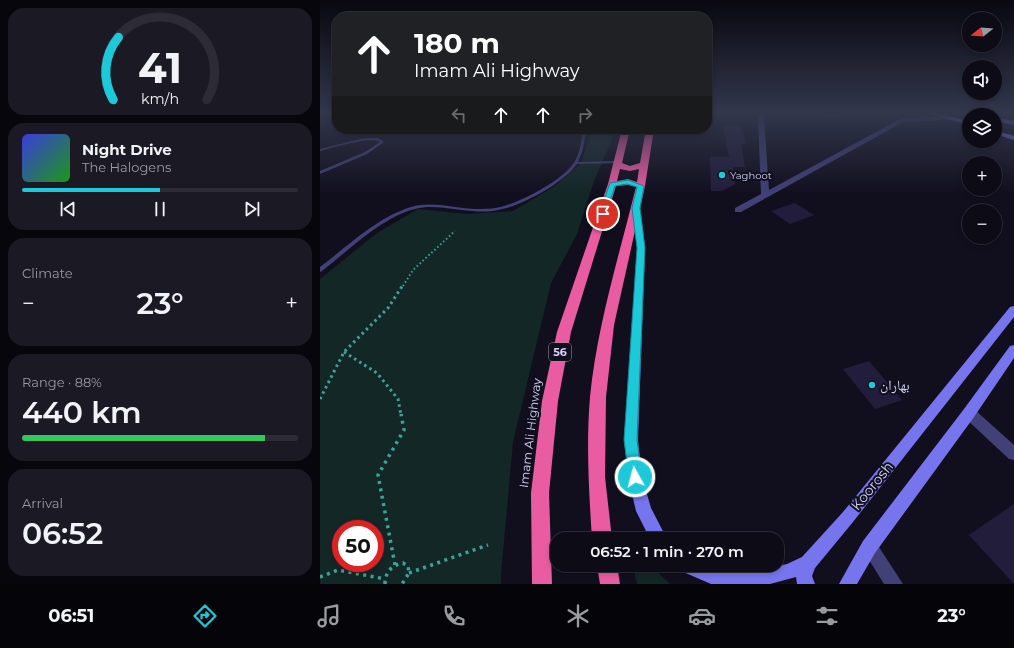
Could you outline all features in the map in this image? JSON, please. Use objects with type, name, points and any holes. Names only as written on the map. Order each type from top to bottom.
[{"type":"highway","name":"Imam Ali Highway","points":[[542,584],[540,493],[550,401],[564,332],[612,184],[623,140]]},
{"type":"highway","points":[[601,532],[596,477],[598,397],[608,325],[641,186],[648,140]]},
{"type":"highway","points":[[618,163],[623,168],[629,169],[644,165]]},
{"type":"highway","points":[[612,184],[628,182],[641,186]]},
{"type":"highway","points":[[608,572],[610,584]]},
{"type":"main road","points":[[636,208],[641,248],[630,440],[635,477],[644,511],[655,532]]},
{"type":"main road","name":"Koorosh","points":[[703,572],[714,577],[750,580],[788,572],[808,563],[858,505],[1014,310]]},
{"type":"main road","points":[[848,584],[869,547],[969,413],[1014,349]]},
{"type":"main road","points":[[806,584],[804,576],[808,563]]},
{"type":"street","points":[[763,140],[766,194]]},
{"type":"street","points":[[738,210],[861,140]]},
{"type":"street","points":[[969,413],[1014,454]]},
{"type":"street","points":[[869,547],[894,584]]},
{"type":"lane","points":[[320,150],[359,140]]},
{"type":"lane","points":[[320,173],[366,153],[382,142],[380,140]]},
{"type":"lane","points":[[320,270],[382,224],[404,211],[420,206],[444,205],[471,210],[492,210],[506,207],[525,199],[550,185],[568,172],[578,159],[582,140]]},
{"type":"lane","points":[[575,163],[618,163]]},
{"type":"path","points":[[320,399],[344,352],[388,308],[413,270],[455,230]]},
{"type":"path","points":[[344,352],[377,373],[398,399],[404,430],[378,475],[395,565]]},
{"type":"path","points":[[402,584],[409,573],[488,545]]},
{"type":"path","points":[[320,577],[338,570],[385,582],[388,571],[395,565],[403,563],[408,566],[409,573]]},
{"type":"green space","points":[[588,140],[611,140],[594,181],[577,234],[551,283],[513,442],[501,584],[320,584],[320,279],[377,233],[418,209],[467,214],[513,211],[555,186],[581,163]]},
{"type":"green space","points":[[634,572],[657,572],[670,584],[637,584]]},
{"type":"building","name":"Yaghoot","points":[[726,140],[745,140],[746,143],[741,144],[745,167],[733,167],[735,184],[722,191],[711,191],[710,157],[729,157]]},
{"type":"building","points":[[795,203],[814,215],[790,224],[771,211]]},
{"type":"building","name":"بهاران","points":[[869,361],[902,400],[875,409],[843,369]]},
{"type":"building","points":[[1014,504],[1014,584],[969,535]]},
{"type":"place","name":"Yaghoot","points":[[722,175]]},
{"type":"place","name":"بهاران","points":[[872,385]]},
{"type":"route","points":[[603,214],[612,184],[628,182],[641,186],[636,208],[641,248],[630,440],[635,477]]}]
